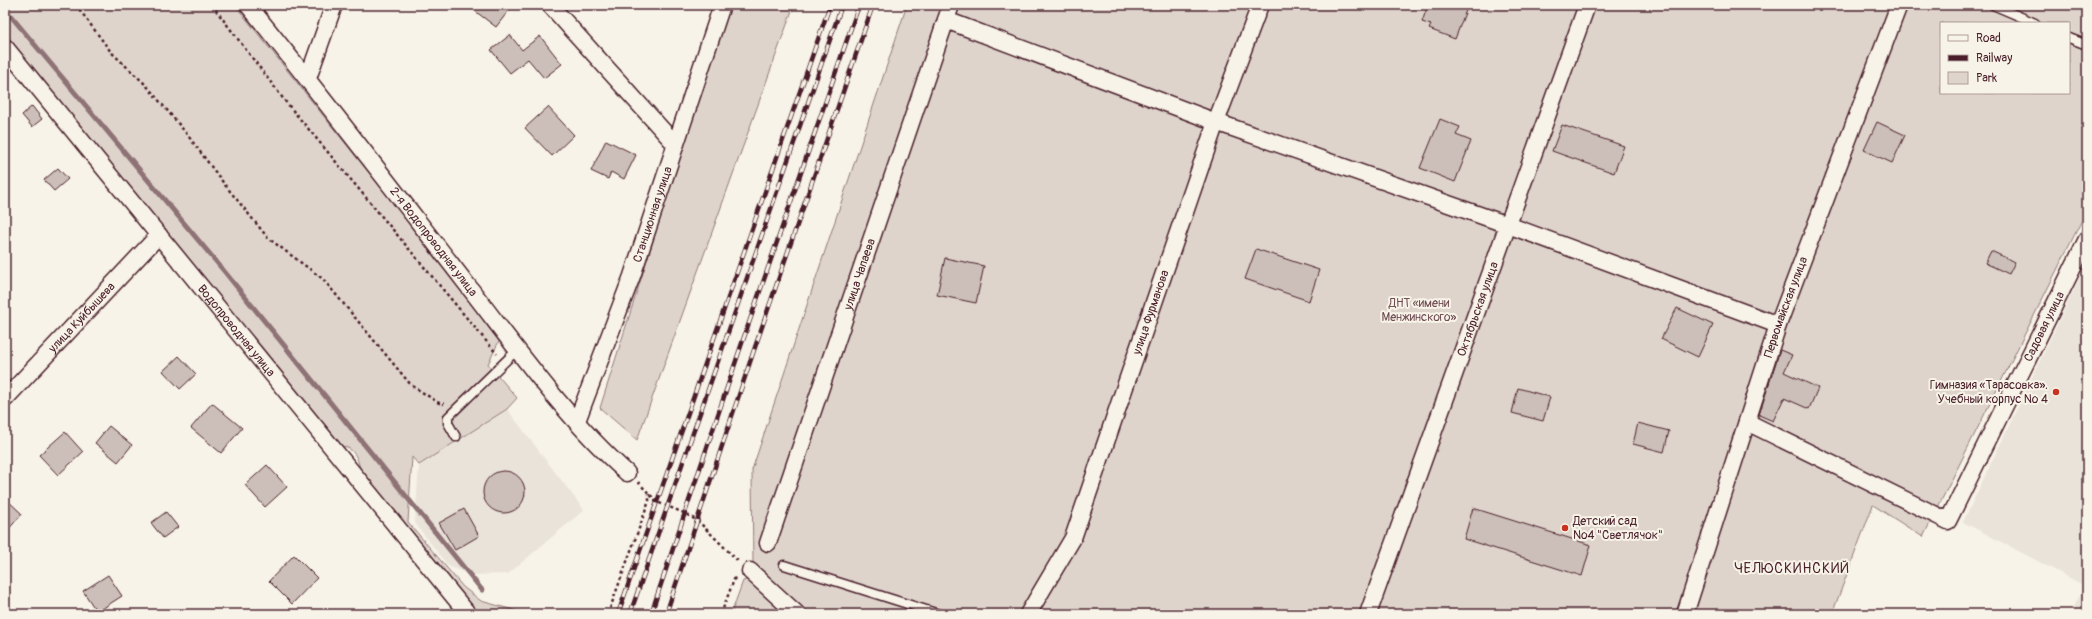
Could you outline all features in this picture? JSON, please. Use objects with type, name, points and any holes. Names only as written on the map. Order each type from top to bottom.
[{"type":"street","name":"2-я Водопроводная улица","points":[[248,5],[308,78],[517,350],[598,447],[627,473]]},
{"type":"street","points":[[308,78],[334,5]]},
{"type":"street","points":[[550,5],[675,144]]},
{"type":"street","name":"Станционная улица","points":[[577,421],[632,276],[722,5]]},
{"type":"street","name":"улица Фурманова","points":[[1028,614],[1073,538],[1216,122],[1260,5]]},
{"type":"street","name":"Октябрьская улица","points":[[1368,614],[1587,5]]},
{"type":"street","name":"Первомайская улица","points":[[1685,614],[1778,325],[1899,5]]},
{"type":"street","points":[[949,12],[1216,122],[1508,225],[1778,325]]},
{"type":"street","name":"улица Чапаева","points":[[768,543],[949,12]]},
{"type":"street","name":"Водопроводная улица","points":[[6,49],[468,614]]},
{"type":"street","name":"улица Куйбышева","points":[[5,399],[159,236]]},
{"type":"street","name":"Садовая улица","points":[[1747,422],[1948,521],[2087,240]]},
{"type":"street","points":[[742,568],[797,614]]},
{"type":"lane","points":[[1993,5],[2033,22]]},
{"type":"lane","points":[[2070,38],[2087,45]]},
{"type":"lane","points":[[456,437],[448,423],[448,417],[517,350]]},
{"type":"lane","points":[[784,565],[939,614]]},
{"type":"path","points":[[76,5],[111,52],[146,85],[186,133],[225,185],[268,238],[322,279],[411,385],[439,403],[460,405]]},
{"type":"path","points":[[212,5],[285,101],[419,259],[488,346],[505,362]]},
{"type":"path","points":[[627,473],[650,492],[657,502],[684,513],[698,521],[742,568],[721,614]]},
{"type":"path","points":[[608,614],[649,501],[650,492]]},
{"type":"shaded area","name":"Гимназия «Тарасовка». Учебный корпус № 4","points":[[2087,262],[2087,614],[2070,614],[2085,586],[1963,522]]},
{"type":"shaded area","points":[[507,409],[584,510],[508,574],[471,575],[448,566],[415,523],[419,465]]},
{"type":"green space","points":[[5,5],[235,5],[393,203],[499,341],[488,364],[517,398],[507,409],[419,465],[412,457],[408,522],[463,587],[481,601],[528,614],[475,614],[361,472],[355,455],[349,449],[340,446],[330,431],[41,83],[5,34]]},
{"type":"green space","points":[[728,5],[794,5],[637,440],[600,408]]},
{"type":"green space","name":"ДНТ «имени Менжинского»","points":[[907,5],[2087,5],[2087,210],[1923,537],[1873,505],[1832,614],[809,614],[753,564],[752,470]]},
{"type":"green space","points":[[749,579],[789,614],[731,614],[743,581]]},
{"type":"building","points":[[467,5],[513,5],[496,27]]},
{"type":"building","points":[[1428,5],[1468,5],[1455,39],[1429,29],[1431,25],[1422,22]]},
{"type":"building","points":[[510,35],[522,50],[540,36],[562,64],[544,78],[528,59],[510,73],[491,50]]},
{"type":"building","points":[[32,106],[42,119],[32,127],[22,115]]},
{"type":"building","points":[[548,107],[574,135],[552,156],[525,128]]},
{"type":"building","points":[[1440,119],[1460,127],[1456,135],[1471,141],[1455,182],[1420,168]]},
{"type":"building","points":[[1877,122],[1905,135],[1892,163],[1864,150]]},
{"type":"building","points":[[1562,125],[1624,146],[1614,173],[1552,151]]},
{"type":"building","points":[[606,140],[636,155],[624,179],[611,172],[608,179],[591,171]]},
{"type":"building","points":[[58,168],[68,179],[54,191],[44,180]]},
{"type":"building","points":[[1256,249],[1319,270],[1309,301],[1245,279]]},
{"type":"building","points":[[1991,251],[2015,262],[2009,274],[1985,263]]},
{"type":"building","points":[[945,258],[984,266],[976,303],[937,295]]},
{"type":"building","points":[[1677,308],[1713,325],[1698,357],[1661,339]]},
{"type":"building","points":[[1780,350],[1792,355],[1784,372],[1818,388],[1809,409],[1784,398],[1773,421],[1759,415]]},
{"type":"building","points":[[179,356],[196,374],[180,389],[163,371]]},
{"type":"building","points":[[1518,388],[1550,397],[1543,421],[1512,413]]},
{"type":"building","points":[[212,403],[242,428],[221,453],[191,428]]},
{"type":"building","points":[[1638,423],[1669,431],[1664,452],[1633,444]]},
{"type":"building","points":[[109,426],[132,445],[118,462],[95,443]]},
{"type":"building","points":[[65,432],[83,452],[58,475],[39,455]]},
{"type":"building","points":[[267,465],[287,487],[265,507],[245,485]]},
{"type":"building","points":[[504,471],[519,477],[525,492],[519,507],[504,513],[489,507],[483,492],[489,477]]},
{"type":"building","points":[[5,498],[22,514],[5,533]]},
{"type":"building","points":[[1473,508],[1591,545],[1582,576],[1464,539]]},
{"type":"building","points":[[464,509],[479,536],[455,550],[439,523]]},
{"type":"building","points":[[166,512],[178,527],[163,538],[151,523]]},
{"type":"building","points":[[294,555],[317,578],[292,604],[269,581]]},
{"type":"building","points":[[108,575],[122,596],[97,612],[83,591]]},
{"type":"waterway","points":[[5,9],[224,271],[482,590]]},
{"type":"railway","points":[[618,614],[830,5]]},
{"type":"railway","points":[[630,614],[842,5]]},
{"type":"railway","points":[[651,614],[741,346],[859,5]]},
{"type":"railway","points":[[666,614],[753,353],[873,5]]},
{"type":"place","name":"Гимназия «Тарасовка». Учебный корпус № 4","points":[[2056,392]]},
{"type":"place","name":"Детский сад №4 \"Светлячок\"","points":[[1565,528]]},
{"type":"district","name":"ЧЕЛЮСКИНСКИЙ","points":[[1792,568]]}]
